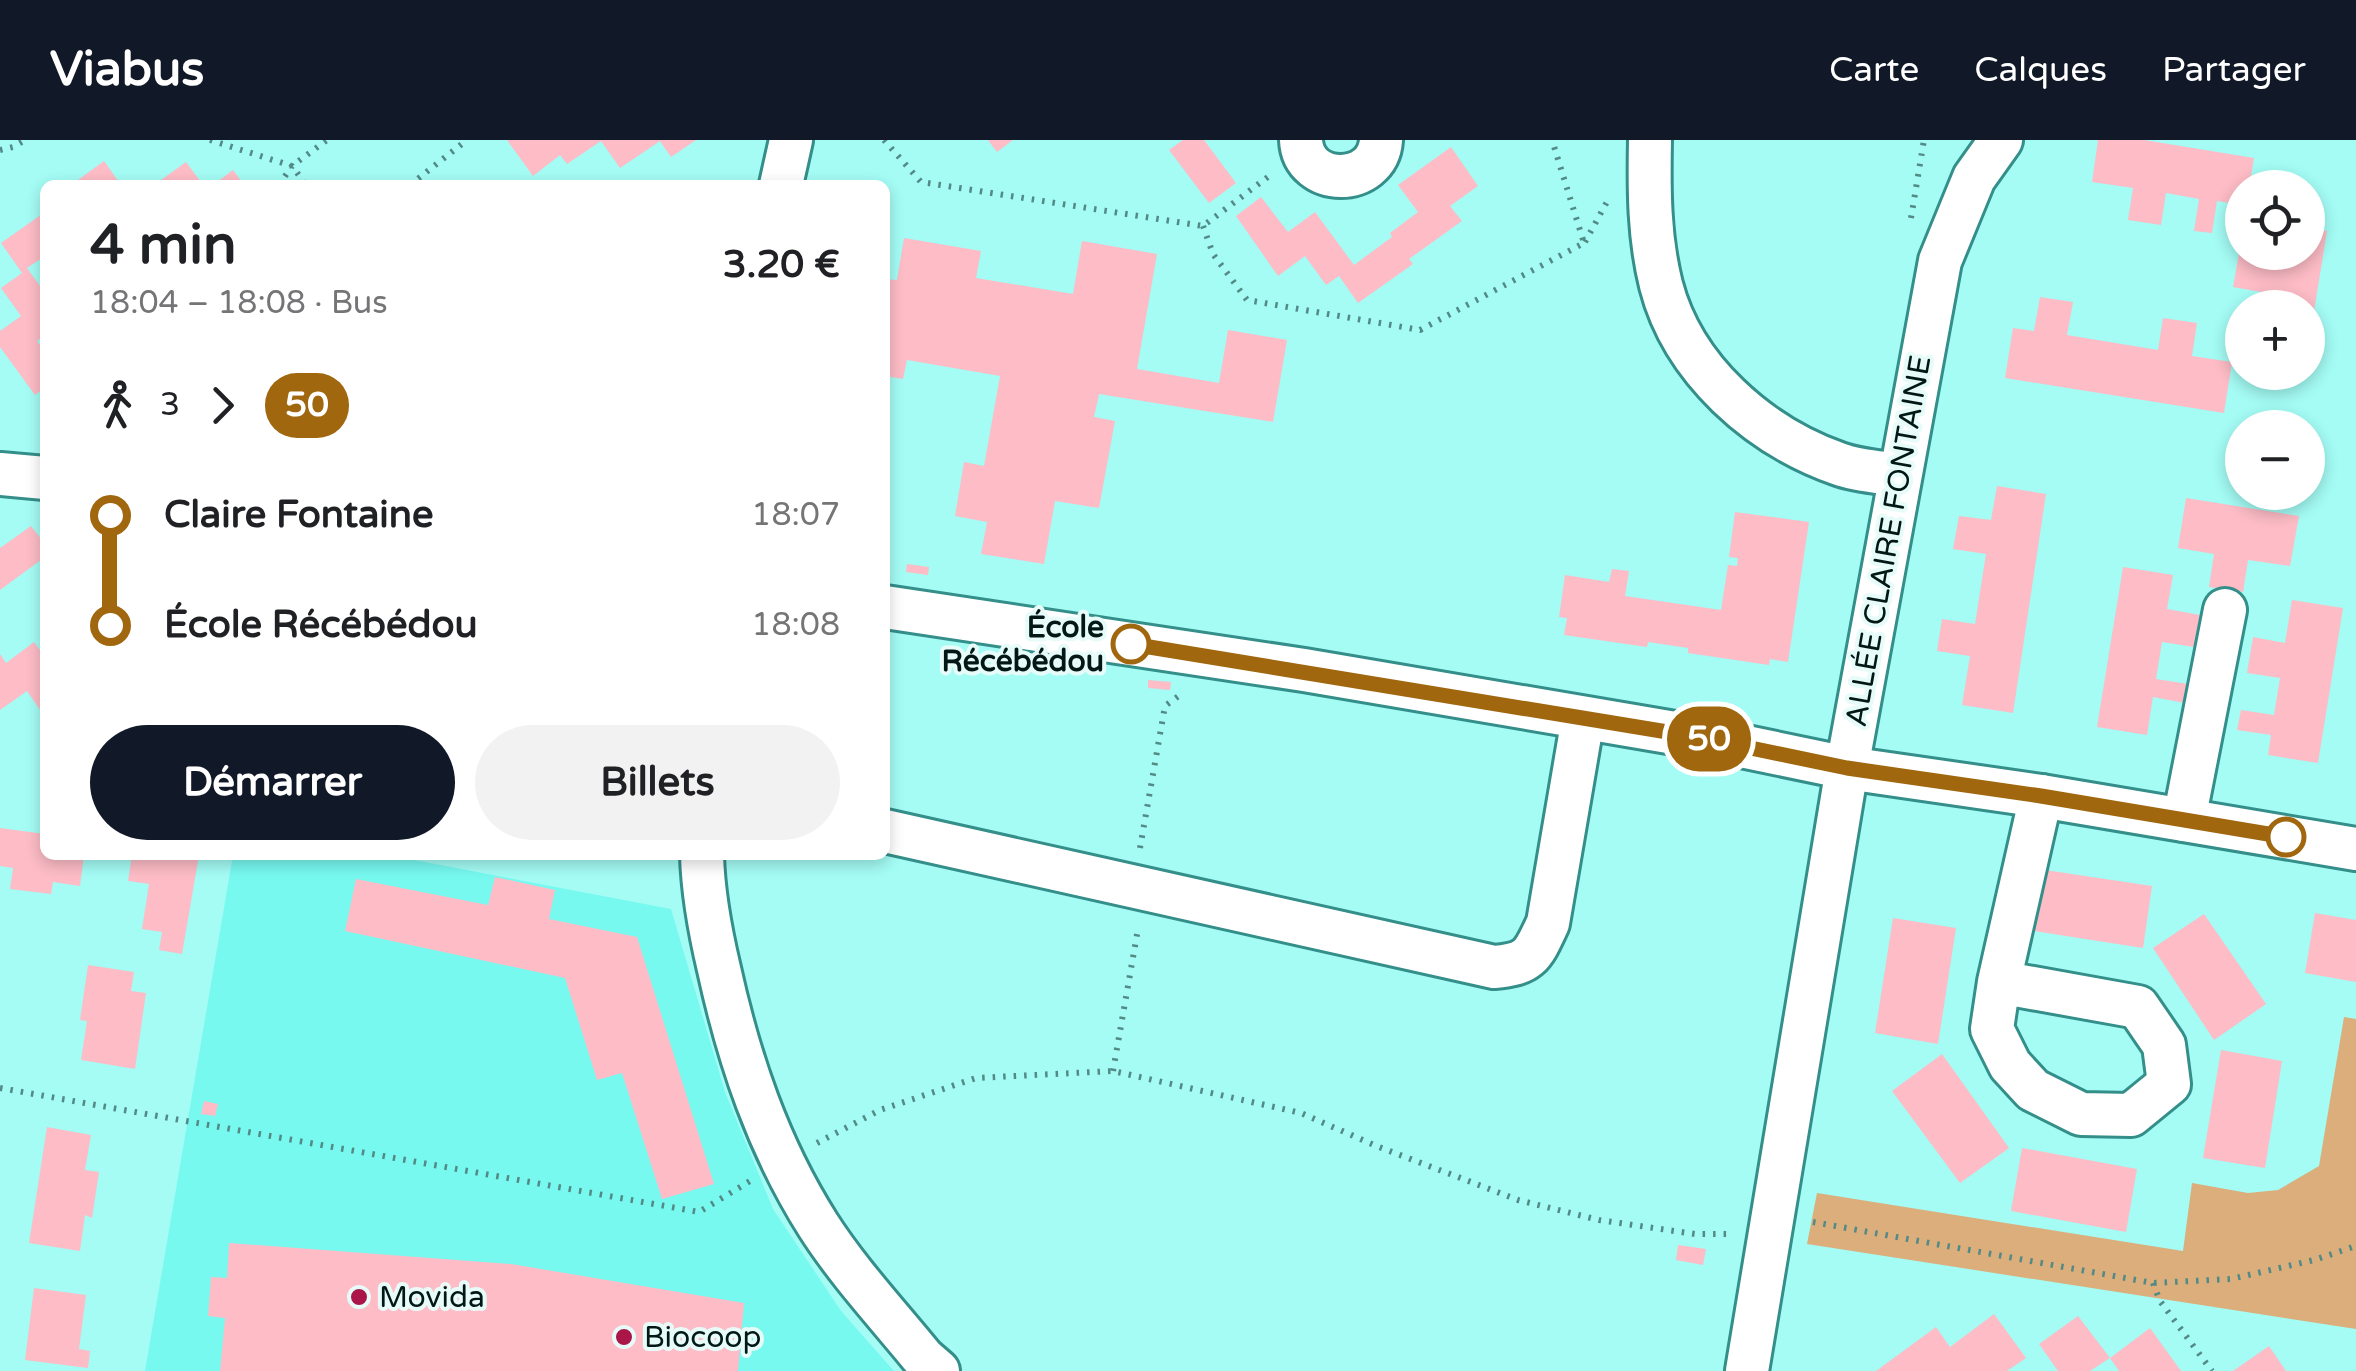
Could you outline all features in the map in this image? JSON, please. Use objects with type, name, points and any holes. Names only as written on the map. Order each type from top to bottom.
[{"type":"street","points":[[782,180],[791,140]]},
{"type":"street","points":[[1301,146],[1318,172],[1343,178],[1363,172],[1380,153],[1381,140]]},
{"type":"street","points":[[1650,140],[1649,214],[1658,270],[1688,349],[1738,407],[1794,445],[1840,465],[1900,475]]},
{"type":"street","name":"ALLÉE CLAIRE FONTAINE","points":[[1747,1371],[1771,1216],[1829,764],[1900,475],[1940,261],[1974,178],[2001,140]]},
{"type":"street","points":[[0,474],[40,478]]},
{"type":"street","points":[[890,608],[1242,660],[1829,764],[2356,849]]},
{"type":"street","points":[[2184,820],[2225,610]]},
{"type":"street","points":[[890,832],[1494,967],[1518,966],[1534,954],[1548,923],[1583,718]]},
{"type":"street","points":[[1998,982],[2041,796]]},
{"type":"street","points":[[702,860],[702,884],[728,1011],[753,1096],[780,1162],[820,1229],[923,1358],[938,1371]]},
{"type":"path","points":[[0,150],[25,140]]},
{"type":"path","points":[[210,140],[292,166],[302,180]]},
{"type":"path","points":[[282,180],[292,166],[327,140]]},
{"type":"path","points":[[884,140],[921,182],[1203,226],[1301,146]]},
{"type":"path","points":[[1203,226],[1213,254],[1246,300],[1420,330],[1584,243],[1552,140]]},
{"type":"path","points":[[416,180],[465,141]]},
{"type":"path","points":[[0,1088],[699,1212],[780,1162],[880,1110],[976,1078],[1113,1070],[1301,1113],[1518,1200],[1598,1220],[1738,1234],[1771,1216],[2152,1283],[2231,1279],[2356,1246]]},
{"type":"path","points":[[2152,1283],[2207,1369]]},
{"type":"shaded area","points":[[232,860],[414,860],[671,909],[725,1092],[773,1209],[841,1311],[894,1371],[145,1371]]},
{"type":"shaded area","points":[[2344,1017],[2356,1019],[2356,1329],[1807,1244],[1817,1193],[2183,1251],[2192,1183],[2248,1193],[2278,1190],[2319,1166]]},
{"type":"building","points":[[507,140],[696,140],[671,157],[660,141],[620,168],[601,141],[567,164],[560,155],[533,176]]},
{"type":"building","points":[[988,140],[1013,140],[997,152]]},
{"type":"building","points":[[1183,140],[1204,140],[1236,183],[1209,203],[1169,150]]},
{"type":"building","points":[[2098,140],[2144,140],[2254,158],[2252,170],[2225,170],[2225,202],[2217,201],[2212,233],[2194,231],[2199,199],[2166,193],[2161,225],[2128,220],[2133,188],[2092,182]]},
{"type":"building","points":[[1451,147],[1478,186],[1450,206],[1462,221],[1409,259],[1413,264],[1358,303],[1339,276],[1326,285],[1305,256],[1278,276],[1236,216],[1261,197],[1288,232],[1315,212],[1354,265],[1418,212],[1398,185]]},
{"type":"building","points":[[104,161],[117,180],[78,180]]},
{"type":"building","points":[[186,162],[199,180],[161,180]]},
{"type":"building","points":[[233,170],[240,180],[220,180]]},
{"type":"building","points":[[40,216],[40,259],[27,268],[40,286],[40,392],[35,395],[0,347],[0,331],[21,316],[1,288],[22,273],[1,243]]},
{"type":"building","points":[[904,238],[981,251],[976,278],[1073,294],[1082,241],[1157,254],[1137,369],[1219,383],[1228,330],[1287,340],[1273,422],[1099,394],[1094,417],[1115,421],[1099,508],[1055,501],[1044,564],[981,554],[987,522],[955,516],[964,462],[984,466],[1000,376],[907,360],[903,379],[890,377],[890,279],[897,280]]},
{"type":"building","points":[[2236,270],[2321,270],[2317,290],[2233,287]]},
{"type":"building","points":[[2040,297],[2073,302],[2067,335],[2158,350],[2163,318],[2197,323],[2192,356],[2225,361],[2228,390],[2224,413],[2005,378],[2013,328],[2034,331]]},
{"type":"building","points":[[1997,486],[2046,494],[2013,713],[1962,705],[1970,656],[1937,651],[1942,619],[1975,624],[1986,554],[1953,549],[1959,516],[1991,520]]},
{"type":"building","points":[[2186,498],[2225,504],[2225,510],[2299,516],[2290,566],[2248,560],[2243,592],[2209,587],[2214,554],[2178,548]]},
{"type":"building","points":[[1735,512],[1809,522],[1788,662],[1770,659],[1769,665],[1688,653],[1688,648],[1648,642],[1647,647],[1564,635],[1567,618],[1559,617],[1565,575],[1609,582],[1612,569],[1629,571],[1625,596],[1721,610],[1728,565],[1737,566],[1738,558],[1729,557]]},
{"type":"building","points":[[31,526],[40,538],[40,561],[0,590],[0,548]]},
{"type":"building","points":[[907,564],[929,567],[928,575],[906,572]]},
{"type":"building","points":[[2123,567],[2173,575],[2167,609],[2200,615],[2194,647],[2162,642],[2156,679],[2188,684],[2185,703],[2153,697],[2147,735],[2097,727]]},
{"type":"building","points":[[2292,600],[2343,608],[2318,763],[2268,755],[2271,735],[2237,730],[2241,710],[2274,715],[2280,678],[2247,673],[2253,637],[2285,643]]},
{"type":"building","points":[[34,642],[40,650],[40,710],[27,691],[0,710],[0,654],[6,663]]},
{"type":"building","points":[[1148,680],[1171,682],[1170,690],[1148,688]]},
{"type":"building","points":[[0,828],[40,833],[40,860],[83,860],[80,886],[53,882],[51,894],[10,889],[13,868],[0,866]]},
{"type":"building","points":[[131,860],[198,860],[182,954],[159,950],[162,932],[142,929],[149,884],[128,881]]},
{"type":"building","points":[[2045,870],[2152,886],[2143,948],[2034,931]]},
{"type":"building","points":[[495,877],[555,890],[549,919],[637,937],[714,1184],[662,1199],[622,1073],[597,1080],[565,978],[345,931],[356,879],[488,905]]},
{"type":"building","points":[[2315,913],[2356,920],[2356,982],[2305,973]]},
{"type":"building","points":[[2204,914],[2266,1004],[2214,1040],[2153,948]]},
{"type":"building","points":[[1893,918],[1956,928],[1938,1044],[1875,1033]]},
{"type":"building","points":[[88,965],[134,972],[131,991],[146,993],[135,1069],[81,1060],[87,1021],[80,1020]]},
{"type":"building","points":[[2221,1050],[2282,1061],[2265,1168],[2203,1158]]},
{"type":"building","points":[[1942,1054],[2009,1148],[1960,1183],[1892,1091]]},
{"type":"building","points":[[204,1101],[218,1104],[215,1116],[201,1114]]},
{"type":"building","points":[[47,1127],[91,1135],[85,1170],[99,1172],[92,1218],[85,1215],[80,1251],[29,1243]]},
{"type":"building","points":[[2022,1148],[2137,1169],[2126,1232],[2011,1211]]},
{"type":"building","name":"Movida","points":[[229,1243],[511,1264],[744,1303],[738,1371],[220,1371],[225,1318],[208,1316],[211,1277],[227,1278]]},
{"type":"building","points":[[1678,1245],[1706,1249],[1703,1265],[1676,1260]]},
{"type":"building","points":[[34,1288],[86,1295],[79,1349],[90,1351],[88,1368],[25,1360]]},
{"type":"building","points":[[1994,1314],[2026,1358],[2007,1371],[1876,1371],[1936,1327],[1950,1347]]},
{"type":"building","points":[[2078,1316],[2110,1358],[2090,1371],[2058,1371],[2039,1344]]},
{"type":"building","points":[[2150,1328],[2181,1371],[2119,1371],[2110,1358]]},
{"type":"building","points":[[2269,1346],[2286,1371],[2233,1371]]},
{"type":"bus line","name":"50","points":[[1131,644],[1698,737],[1847,768],[2286,837]]},
{"type":"place","name":"École Récébédou","points":[[1131,644]]},
{"type":"place","name":"Movida","points":[[359,1297]]},
{"type":"place","name":"Biocoop","points":[[624,1337]]}]
